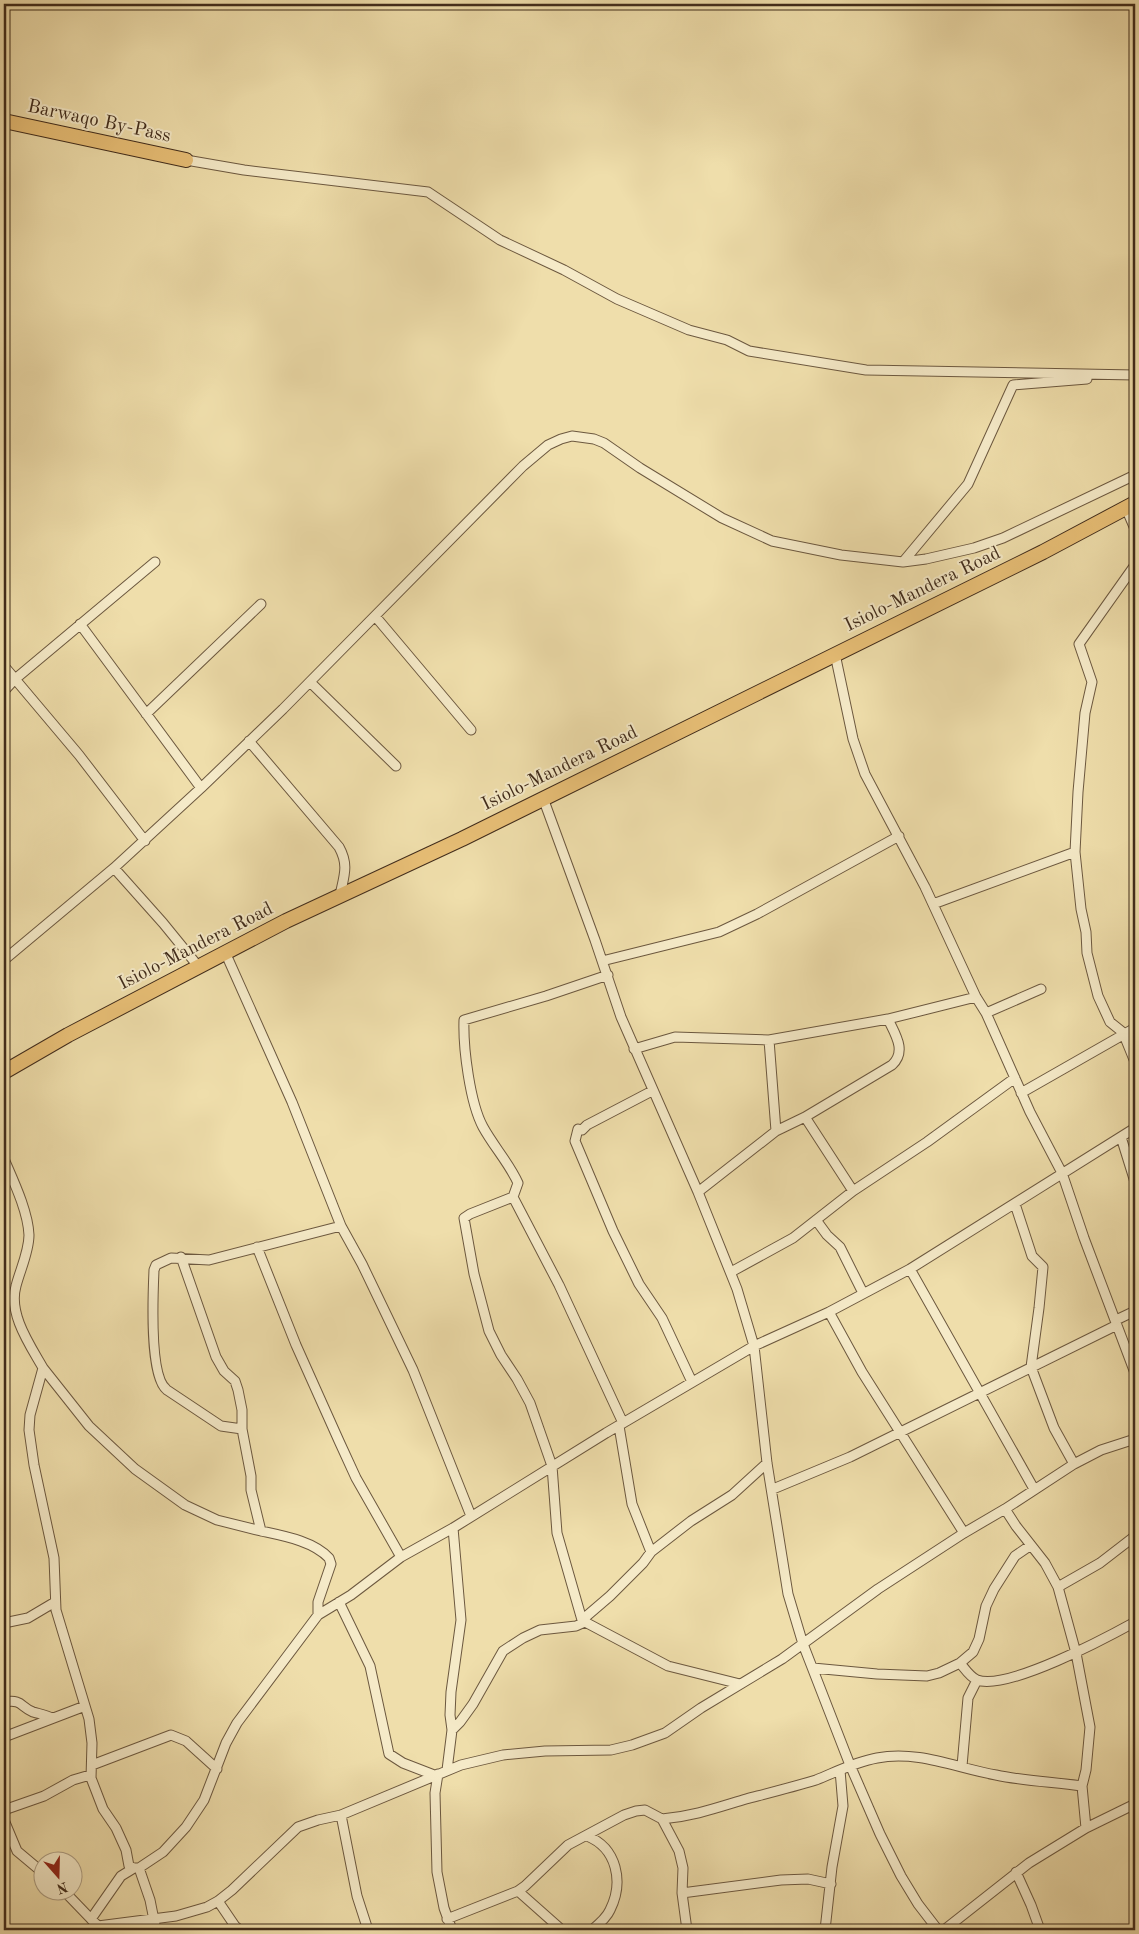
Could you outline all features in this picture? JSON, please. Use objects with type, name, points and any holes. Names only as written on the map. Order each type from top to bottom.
[{"type":"highway","name":"Barwaqo By-Pass","points":[[4,121],[186,160]]},
{"type":"highway","name":"Isiolo-Mandera Road","points":[[4,1072],[68,1035],[225,952],[340,895],[462,839],[1043,552],[1131,506]]},
{"type":"street","points":[[186,160],[244,170],[428,192],[500,240],[564,270],[617,299],[689,330],[728,340],[749,350],[866,370],[1135,375]]},
{"type":"street","points":[[903,562],[968,484],[1013,385],[1135,375]]},
{"type":"street","points":[[4,960],[114,868],[201,788],[376,616],[523,466],[548,445],[572,436],[594,439],[604,443],[640,468],[722,518],[772,541],[841,555],[903,562],[926,559],[974,548],[1003,538],[1135,475]]},
{"type":"street","points":[[1131,506],[1135,529]]},
{"type":"street","points":[[4,691],[14,680],[155,562]]},
{"type":"street","points":[[1135,565],[1079,644],[1092,682],[1085,713],[1075,852],[1087,953],[1095,987],[1110,1022],[1125,1034],[1135,1062]]},
{"type":"street","points":[[146,714],[260,604]]},
{"type":"street","points":[[376,616],[471,730]]},
{"type":"street","points":[[80,624],[201,788]]},
{"type":"street","points":[[835,654],[849,722],[865,774],[933,904],[976,997],[986,1013],[1021,1093],[1062,1173],[1084,1238],[1135,1372]]},
{"type":"street","points":[[4,666],[79,755],[144,841]]},
{"type":"street","points":[[310,682],[396,766]]},
{"type":"street","points":[[249,741],[339,847],[344,856],[345,869],[340,895]]},
{"type":"street","points":[[543,798],[608,975],[621,1017],[731,1272],[754,1346],[768,1463],[788,1594],[804,1644],[850,1765],[901,1876],[918,1904],[938,1930]]},
{"type":"street","points":[[602,961],[719,932],[757,914],[899,836]]},
{"type":"street","points":[[933,904],[1075,852]]},
{"type":"street","points":[[114,868],[198,966]]},
{"type":"street","points":[[225,952],[292,1102],[341,1226],[362,1264],[413,1370],[471,1516]]},
{"type":"street","points":[[608,975],[546,996],[464,1020],[472,1095],[483,1126],[502,1154],[518,1183],[513,1197],[559,1285],[621,1425],[632,1504],[651,1552]]},
{"type":"street","points":[[986,1013],[1041,989]]},
{"type":"street","points":[[634,1049],[675,1037],[769,1040],[888,1019],[976,997]]},
{"type":"street","points":[[698,1192],[776,1131],[805,1117],[897,1060],[900,1046],[888,1019]]},
{"type":"street","points":[[1021,1093],[1135,1028]]},
{"type":"street","points":[[769,1040],[776,1131]]},
{"type":"street","points":[[731,1272],[782,1245],[853,1191],[927,1142],[1015,1078]]},
{"type":"street","points":[[652,1091],[587,1125],[582,1130],[578,1129],[575,1141],[613,1231],[640,1284],[662,1318],[692,1382]]},
{"type":"street","points":[[805,1117],[853,1191]]},
{"type":"street","points":[[91,1919],[121,1876],[163,1852],[186,1828],[204,1800],[226,1742],[237,1723],[318,1615],[402,1557],[453,1528],[692,1382],[754,1346],[829,1312],[910,1269],[1135,1128]]},
{"type":"street","points":[[1122,1137],[1135,1182]]},
{"type":"street","points":[[4,1159],[25,1217],[29,1237],[15,1289],[14,1303],[20,1322],[43,1368],[88,1426],[120,1456],[185,1505],[217,1520],[284,1536],[312,1546],[330,1558],[331,1564],[318,1602],[318,1615]]},
{"type":"street","points":[[513,1197],[467,1215],[464,1218],[464,1222],[486,1322],[497,1348],[530,1403],[552,1466],[557,1533],[583,1621],[668,1666],[740,1684]]},
{"type":"street","points":[[1015,1204],[1032,1256],[1043,1267],[1031,1367],[1054,1428],[1074,1464]]},
{"type":"street","points":[[816,1220],[827,1235],[840,1247],[863,1293]]},
{"type":"street","points":[[242,1428],[221,1426],[161,1384],[153,1327],[154,1270],[156,1265],[164,1260],[181,1257],[209,1260],[341,1226]]},
{"type":"street","points":[[258,1247],[296,1345],[356,1478],[402,1557]]},
{"type":"street","points":[[181,1257],[216,1357],[224,1371],[236,1384],[242,1410],[242,1428],[251,1490],[261,1531]]},
{"type":"street","points":[[910,1269],[1034,1489]]},
{"type":"street","points":[[773,1489],[850,1458],[979,1394],[1116,1323],[1135,1311]]},
{"type":"street","points":[[829,1312],[899,1433],[964,1533]]},
{"type":"street","points":[[43,1368],[30,1415],[29,1430],[34,1465],[54,1558],[55,1602],[58,1618],[85,1706],[92,1737],[92,1765],[90,1774],[101,1804],[116,1828],[126,1850],[129,1866],[137,1868]]},
{"type":"street","points":[[75,1902],[91,1919],[96,1928],[154,1920],[192,1911],[218,1901],[298,1827],[341,1815],[447,1770],[503,1756],[545,1751],[611,1750],[632,1745],[665,1733],[701,1708],[804,1644],[878,1589],[1034,1489],[1101,1450],[1135,1439]]},
{"type":"street","points":[[452,1730],[474,1704],[503,1651],[540,1630],[576,1626],[610,1596],[643,1563],[651,1552],[691,1521],[732,1495],[768,1463]]},
{"type":"street","points":[[1005,1509],[1045,1564],[1058,1587],[1076,1653],[1090,1728],[1086,1770],[1082,1786],[1086,1828]]},
{"type":"street","points":[[447,1770],[452,1730],[450,1715],[451,1692],[461,1620],[453,1528]]},
{"type":"street","points":[[1058,1587],[1100,1563],[1135,1536]]},
{"type":"street","points":[[813,1668],[877,1674],[927,1676],[939,1673],[960,1663],[973,1652],[979,1639],[986,1606],[994,1588],[1000,1583],[1015,1556],[1030,1545]]},
{"type":"street","points":[[4,1624],[28,1618],[55,1602]]},
{"type":"street","points":[[339,1602],[370,1666],[389,1754],[403,1763],[436,1775]]},
{"type":"street","points":[[960,1663],[976,1680],[1013,1677],[1076,1653],[1135,1622]]},
{"type":"street","points":[[962,1766],[968,1698],[976,1680]]},
{"type":"street","points":[[4,1702],[19,1702],[32,1712],[39,1712],[52,1718]]},
{"type":"street","points":[[4,1737],[85,1706]]},
{"type":"street","points":[[92,1765],[170,1735],[186,1741],[217,1769]]},
{"type":"street","points":[[447,1919],[518,1891],[568,1845],[624,1815],[645,1810],[662,1819],[690,1816],[794,1786],[850,1765],[877,1758],[919,1757],[1012,1778],[1082,1786]]},
{"type":"street","points":[[825,1930],[832,1867],[843,1806],[840,1770]]},
{"type":"street","points":[[4,1810],[44,1796],[73,1780],[90,1774]]},
{"type":"street","points":[[436,1775],[437,1872],[447,1919],[452,1930]]},
{"type":"street","points":[[944,1930],[1029,1863],[1086,1828],[1135,1804]]},
{"type":"street","points":[[341,1815],[357,1896],[368,1930]]},
{"type":"street","points":[[662,1819],[679,1851],[683,1868],[682,1893],[687,1930]]},
{"type":"street","points":[[4,1820],[17,1851],[32,1864]]},
{"type":"street","points":[[587,1836],[596,1839],[607,1851],[615,1864],[617,1879],[616,1895],[610,1911],[592,1930]]},
{"type":"street","points":[[137,1868],[150,1900],[156,1930]]},
{"type":"street","points":[[1016,1872],[1032,1905],[1040,1930]]},
{"type":"street","points":[[682,1893],[782,1880],[808,1879],[831,1884]]},
{"type":"street","points":[[518,1891],[562,1930]]},
{"type":"street","points":[[218,1901],[235,1926],[240,1930]]}]
